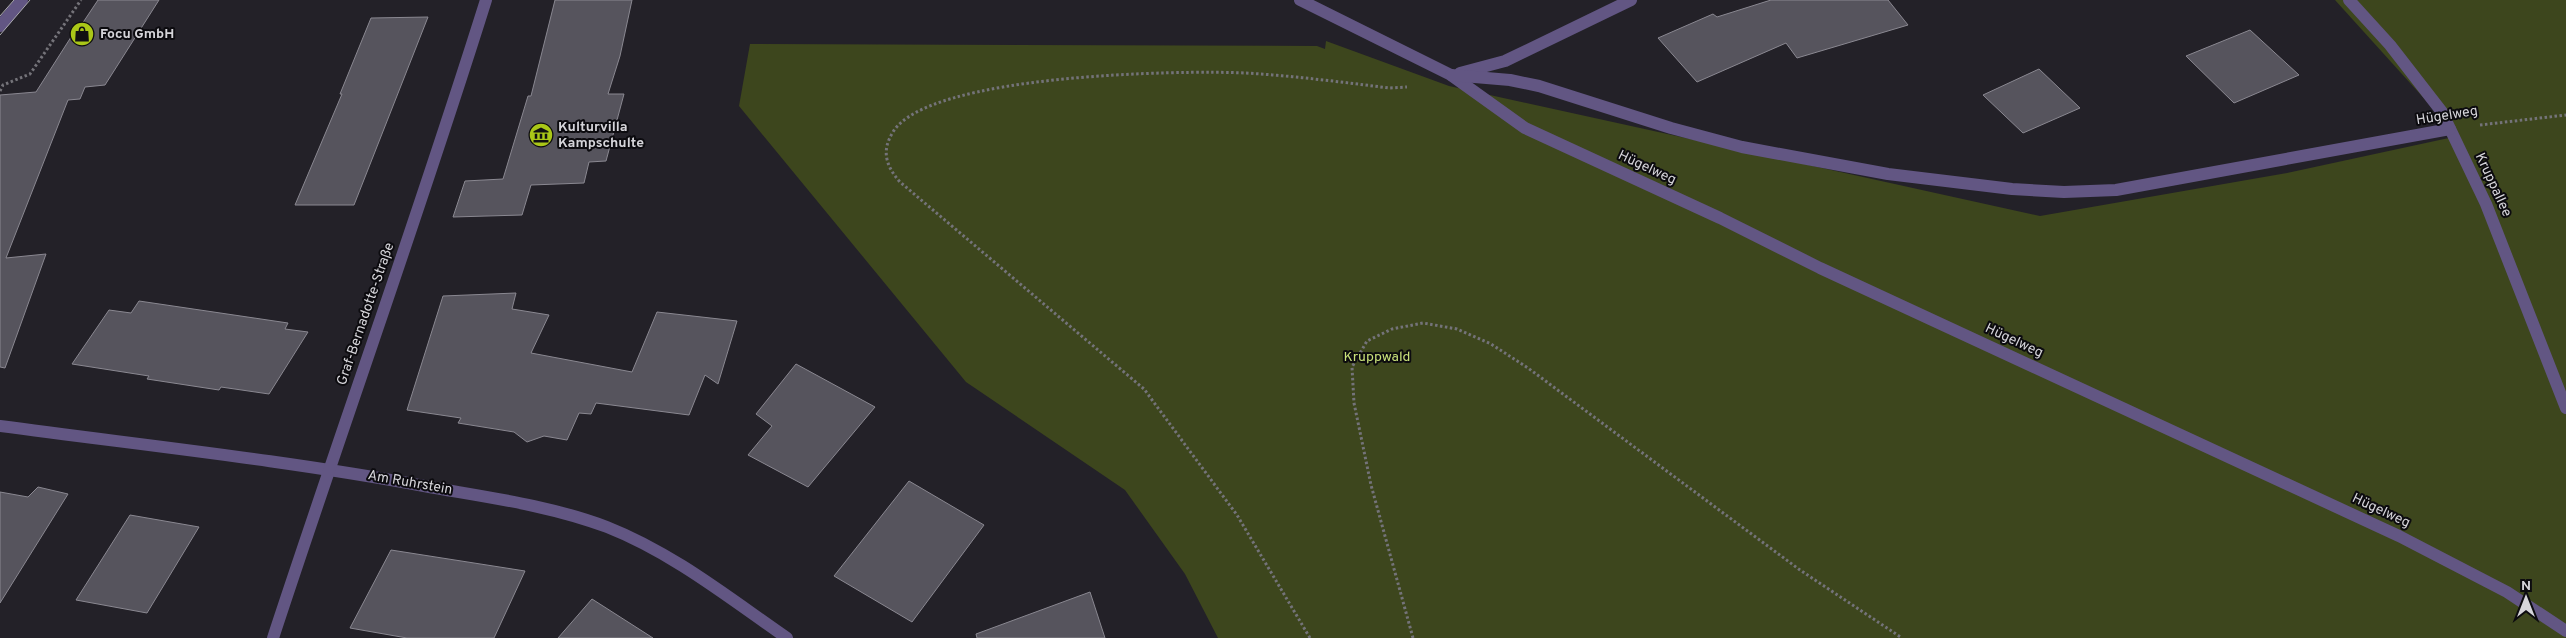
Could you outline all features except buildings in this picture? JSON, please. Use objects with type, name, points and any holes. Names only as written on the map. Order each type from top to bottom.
[{"type":"street","points":[[0,26],[22,0]]},
{"type":"street","name":"Graf-Bernadotte-Straße","points":[[273,638],[328,470],[438,153],[486,0]]},
{"type":"street","name":"Hügelweg","points":[[1300,0],[1451,75],[1525,128],[1720,218],[1829,273],[2399,536],[2507,592],[2566,631]]},
{"type":"street","points":[[1451,75],[1504,62],[1549,41],[1593,16],[1631,0]]},
{"type":"street","name":"Kruppallee","points":[[2349,0],[2429,93],[2450,129],[2486,204],[2566,408]]},
{"type":"street","name":"Hügelweg","points":[[1451,75],[1510,80],[1538,86],[1671,128],[1742,147],[1888,174],[2012,189],[2064,192],[2116,190],[2450,129]]},
{"type":"street","name":"Am Ruhrstein","points":[[0,426],[371,476],[510,501],[606,527],[668,555],[787,638]]},
{"type":"path","points":[[0,91],[3,85],[30,74],[81,0]]},
{"type":"path","points":[[1310,638],[1238,515],[1144,389],[900,182],[888,169],[883,152],[889,135],[900,120],[921,107],[947,99],[1015,85],[1088,77],[1243,73],[1403,88],[1451,75]]},
{"type":"path","name":"Hügelweg","points":[[2450,129],[2566,115]]},
{"type":"path","points":[[1414,638],[1371,485],[1354,403],[1352,367],[1367,341],[1392,329],[1423,323],[1457,329],[1491,344],[1528,368],[1800,570],[1902,638]]},
{"type":"green space","name":"Kruppwald","points":[[2335,0],[2566,0],[2566,638],[1218,638],[1185,574],[1125,490],[966,382],[739,106],[750,44],[1317,46],[1325,49],[1326,41],[1449,86],[2040,216],[2287,173],[2458,136]]},
{"type":"tram line","points":[[0,16],[14,0]]},
{"type":"tram line","points":[[0,35],[30,0]]},
{"type":"place","name":"Focu GmbH","points":[[82,34]]},
{"type":"place","name":"Kulturvilla Kampschulte","points":[[541,135]]}]
